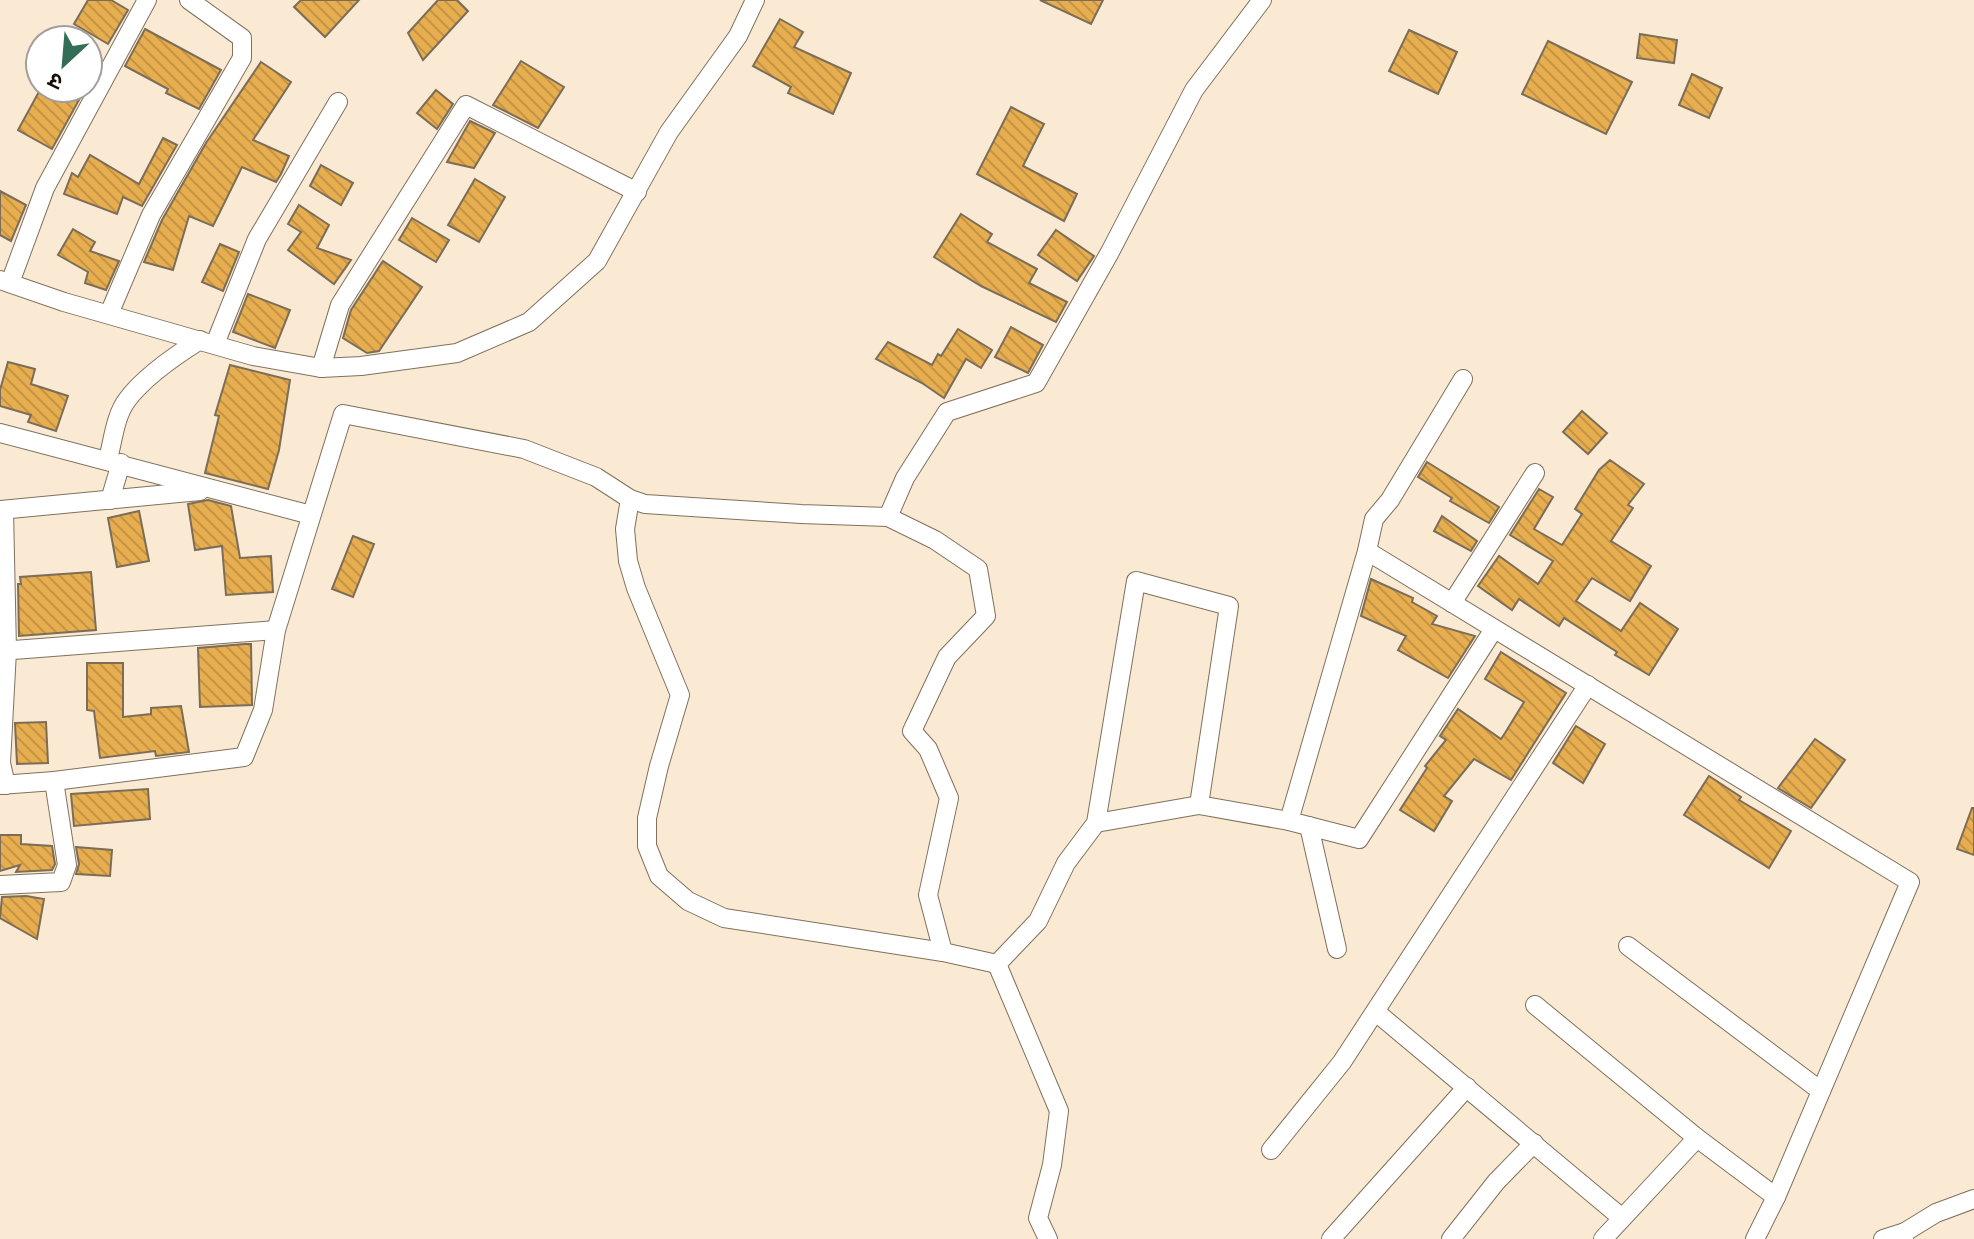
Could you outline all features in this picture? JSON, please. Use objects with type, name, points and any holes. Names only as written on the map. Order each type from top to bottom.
[{"type":"street","points":[[147,0],[45,188],[5,281],[253,356],[321,368],[457,353],[529,322],[597,261],[669,132],[738,36],[755,0]]},
{"type":"street","points":[[109,314],[151,215],[242,58],[242,38],[189,0]]},
{"type":"street","points":[[888,517],[905,478],[947,412],[1036,383],[1110,252],[1194,90],[1262,0]]},
{"type":"street","points":[[110,500],[119,418],[127,400],[172,357],[207,342],[257,239],[338,102]]},
{"type":"street","points":[[321,368],[340,305],[466,105],[637,192]]},
{"type":"street","points":[[1289,821],[1374,519],[1390,500],[1463,379]]},
{"type":"street","points":[[213,490],[2,510],[3,785],[244,757],[263,710],[276,630],[343,414],[524,449],[596,477],[630,499],[645,504],[888,517],[935,540],[978,569],[986,616],[947,657],[912,731],[928,749],[949,798],[928,895],[943,952]]},
{"type":"street","points":[[0,433],[311,515]]},
{"type":"street","points":[[1452,603],[1535,473]]},
{"type":"street","points":[[630,499],[625,529],[628,561],[680,695],[647,818],[647,846],[659,876],[688,901],[724,918],[943,952],[997,964]]},
{"type":"street","points":[[1367,551],[1910,882],[1776,1197],[1755,1239]]},
{"type":"street","points":[[997,964],[1038,921],[1066,863],[1096,823],[1136,581],[1229,606],[1199,805]]},
{"type":"street","points":[[1096,823],[1199,805],[1289,821],[1359,839],[1494,629]]},
{"type":"street","points":[[4,651],[276,630]]},
{"type":"street","points":[[1271,1150],[1342,1062],[1588,685]]},
{"type":"street","points":[[0,885],[61,882],[67,865],[54,781]]},
{"type":"street","points":[[1309,826],[1337,949]]},
{"type":"street","points":[[1628,946],[1821,1091]]},
{"type":"street","points":[[997,964],[1059,1111],[1052,1165],[1038,1218],[1048,1239]]},
{"type":"street","points":[[1535,1005],[1697,1138],[1776,1197]]},
{"type":"street","points":[[1376,1012],[1622,1218]]},
{"type":"street","points":[[1331,1239],[1467,1087]]},
{"type":"street","points":[[1603,1239],[1697,1138]]},
{"type":"street","points":[[1451,1239],[1496,1182],[1534,1143]]},
{"type":"street","points":[[1883,1239],[1904,1236],[1936,1213],[1974,1199]]},
{"type":"building","points":[[88,0],[111,0],[128,10],[108,44],[104,42],[104,24],[74,24]]},
{"type":"building","points":[[301,0],[359,0],[325,37],[294,7]]},
{"type":"building","points":[[438,0],[457,0],[468,11],[423,60],[408,33]]},
{"type":"building","points":[[1040,0],[1103,0],[1091,24]]},
{"type":"building","points":[[780,19],[803,32],[794,47],[851,73],[833,114],[788,93],[791,87],[753,66]]},
{"type":"building","points":[[145,29],[221,70],[199,109],[166,93],[168,89],[125,66]]},
{"type":"building","points":[[1409,30],[1457,52],[1438,94],[1389,71]]},
{"type":"building","points":[[1640,34],[1677,40],[1674,63],[1637,58]]},
{"type":"building","points":[[1548,41],[1632,82],[1606,134],[1522,94]]},
{"type":"building","points":[[521,61],[564,87],[538,128],[493,105]]},
{"type":"building","points":[[261,62],[291,82],[253,140],[289,156],[281,174],[276,182],[242,167],[213,226],[189,216],[173,270],[144,262],[162,220],[206,143]]},
{"type":"building","points":[[1692,74],[1722,88],[1709,118],[1679,105]]},
{"type":"building","points":[[436,90],[453,104],[437,129],[417,113]]},
{"type":"building","points":[[32,104],[77,104],[52,149],[18,130]]},
{"type":"building","points":[[1011,107],[1044,124],[1023,166],[1077,194],[1064,221],[977,174]]},
{"type":"building","points":[[470,121],[495,133],[474,168],[447,162]]},
{"type":"building","points":[[163,138],[177,145],[142,206],[123,197],[117,214],[64,194],[72,173],[78,177],[90,155],[139,184]]},
{"type":"building","points":[[321,165],[353,183],[341,205],[310,186]]},
{"type":"building","points":[[475,179],[505,197],[479,242],[448,225]]},
{"type":"building","points":[[0,191],[26,205],[11,241],[0,235]]},
{"type":"building","points":[[299,205],[329,225],[317,248],[351,260],[334,284],[288,250],[301,232],[288,224]]},
{"type":"building","points":[[961,214],[992,234],[987,242],[1037,269],[1029,283],[1067,302],[1056,322],[981,286],[934,257]]},
{"type":"building","points":[[412,218],[449,240],[436,262],[399,240]]},
{"type":"building","points":[[73,229],[95,242],[90,251],[119,261],[106,290],[85,283],[88,272],[58,255]]},
{"type":"building","points":[[1056,230],[1094,256],[1077,281],[1038,255]]},
{"type":"building","points":[[220,244],[239,252],[223,291],[202,282]]},
{"type":"building","points":[[383,261],[422,287],[379,351],[367,353],[343,338],[351,310]]},
{"type":"building","points":[[248,294],[290,310],[275,348],[233,332]]},
{"type":"building","points":[[1011,327],[1043,345],[1028,373],[995,357]]},
{"type":"building","points":[[958,329],[992,350],[981,368],[966,359],[944,398],[876,359],[888,342],[932,365]]},
{"type":"building","points":[[8,362],[35,369],[31,384],[68,396],[56,431],[28,422],[31,415],[0,406],[0,390]]},
{"type":"building","points":[[230,365],[290,380],[279,450],[268,489],[205,473],[219,416],[215,415]]},
{"type":"building","points":[[1582,411],[1607,433],[1588,454],[1563,432]]},
{"type":"building","points":[[1610,460],[1644,484],[1628,505],[1633,508],[1611,541],[1651,566],[1630,601],[1592,578],[1576,601],[1621,631],[1640,603],[1678,629],[1649,675],[1564,618],[1559,626],[1519,599],[1512,610],[1478,586],[1499,556],[1538,584],[1553,561],[1510,535],[1539,489],[1553,497],[1534,529],[1562,545],[1582,514],[1575,509],[1599,470]]},
{"type":"building","points":[[1427,462],[1499,507],[1489,523],[1450,501],[1452,498],[1418,477]]},
{"type":"building","points":[[208,500],[231,506],[240,558],[271,556],[273,592],[226,595],[222,546],[195,550],[188,504]]},
{"type":"building","points":[[139,511],[149,561],[117,567],[108,518]]},
{"type":"building","points":[[1442,516],[1477,541],[1471,551],[1434,531]]},
{"type":"building","points":[[353,536],[374,544],[353,597],[332,589]]},
{"type":"building","points":[[91,572],[96,630],[19,636],[20,577]]},
{"type":"building","points":[[1371,579],[1413,598],[1412,602],[1437,616],[1432,624],[1475,636],[1448,678],[1398,650],[1406,636],[1361,616]]},
{"type":"building","points":[[251,644],[252,705],[200,707],[198,648]]},
{"type":"building","points":[[1501,652],[1566,693],[1511,780],[1474,759],[1444,796],[1452,801],[1434,831],[1400,810],[1427,768],[1425,766],[1446,740],[1440,736],[1458,709],[1501,739],[1505,733],[1524,702],[1485,679]]},
{"type":"building","points":[[87,663],[123,663],[123,717],[151,714],[151,708],[181,706],[189,752],[156,756],[155,751],[100,758],[94,711],[87,710]]},
{"type":"building","points":[[46,722],[48,763],[17,764],[15,723]]},
{"type":"building","points":[[1576,726],[1605,744],[1583,783],[1553,763]]},
{"type":"building","points":[[1815,739],[1845,760],[1811,808],[1778,788]]},
{"type":"building","points":[[1709,776],[1741,797],[1739,800],[1791,831],[1769,868],[1684,815]]},
{"type":"building","points":[[148,789],[150,819],[74,826],[71,794]]},
{"type":"building","points":[[1974,808],[1974,855],[1957,849]]},
{"type":"building","points":[[0,835],[21,835],[21,844],[52,846],[55,864],[52,870],[16,872],[20,865],[0,871]]},
{"type":"building","points":[[76,847],[112,850],[110,876],[76,874],[79,864]]},
{"type":"building","points":[[2,897],[44,899],[37,939],[0,918]]}]
